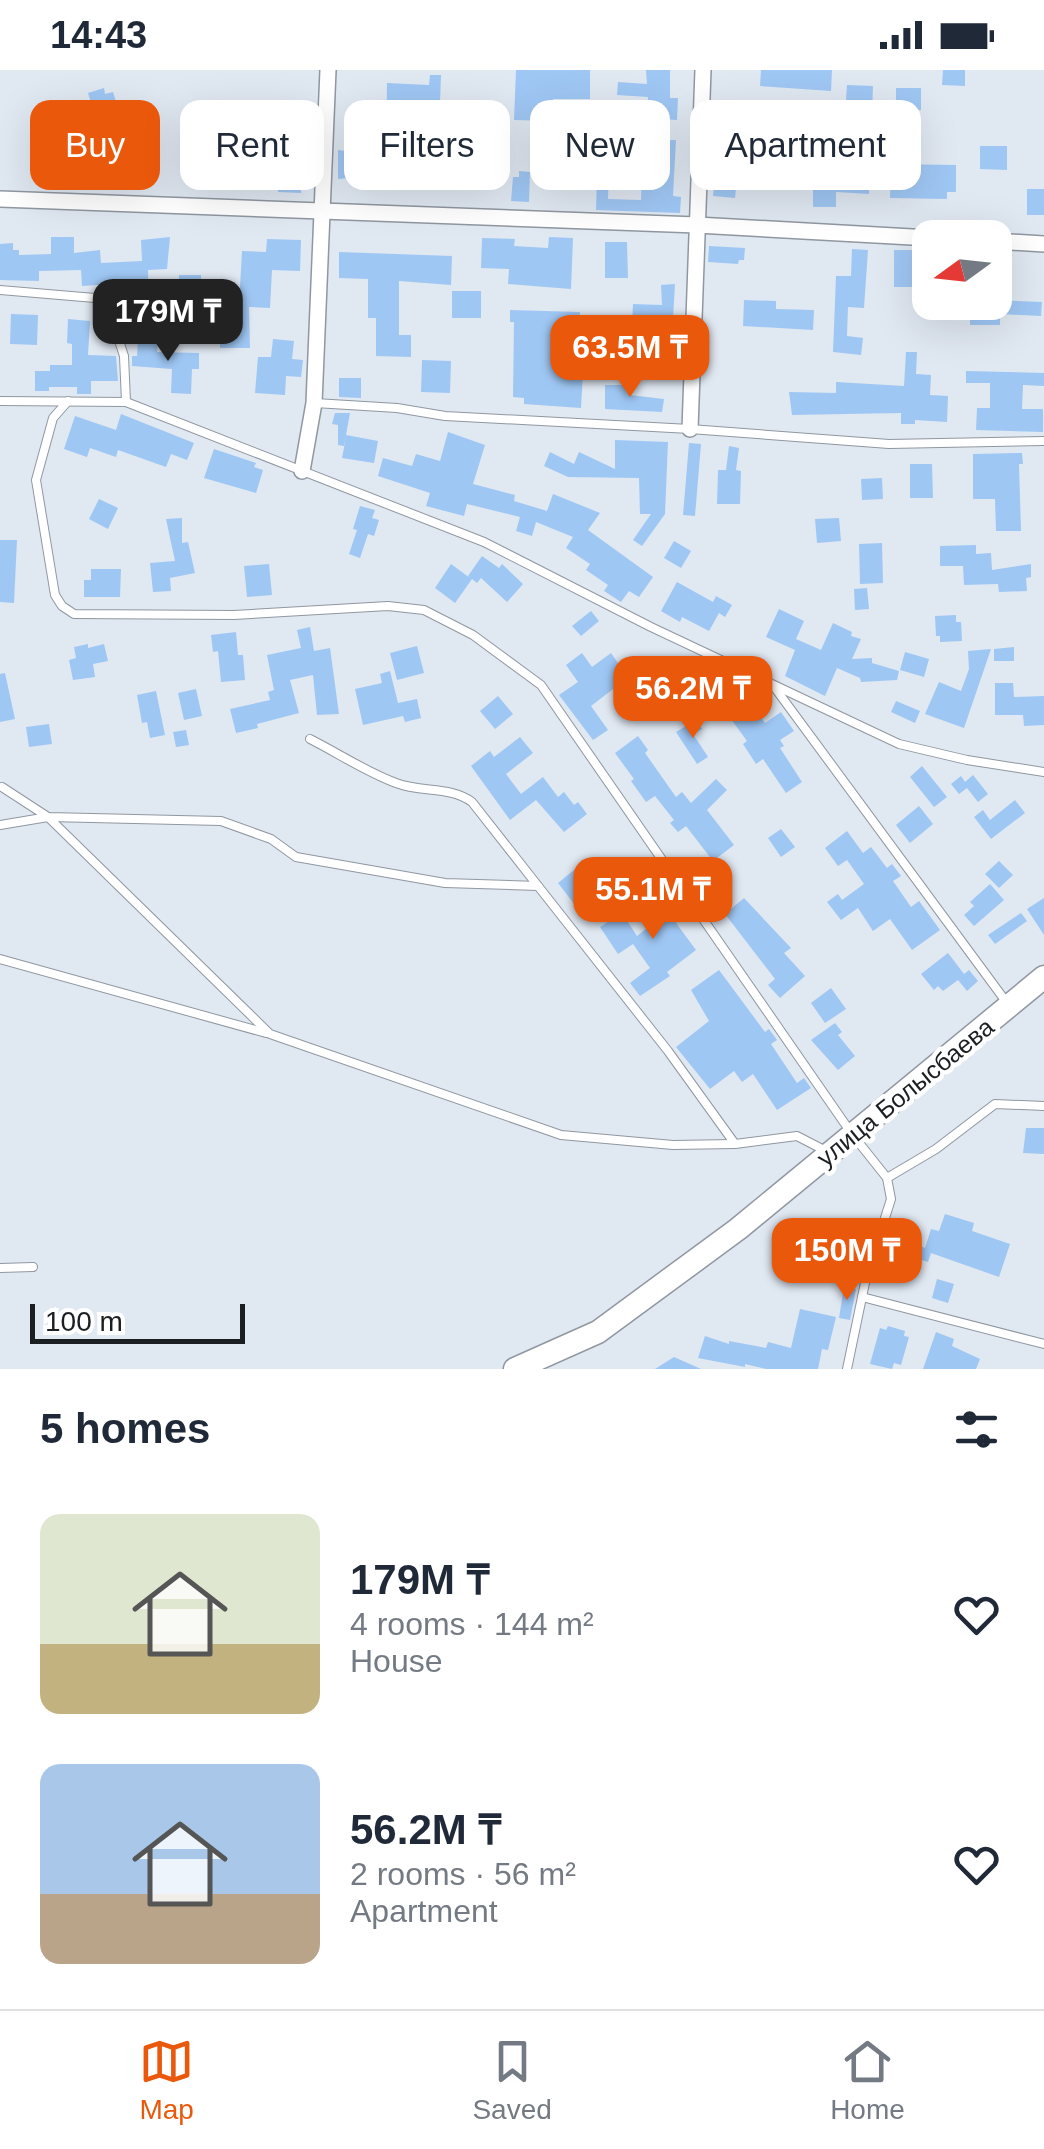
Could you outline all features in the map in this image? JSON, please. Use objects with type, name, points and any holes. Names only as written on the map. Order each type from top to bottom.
[{"type":"street","points":[[302,471],[314,402],[328,70]]},
{"type":"street","points":[[690,429],[703,70]]},
{"type":"street","points":[[0,198],[912,237]]},
{"type":"street","points":[[1012,243],[1044,244]]},
{"type":"street","name":"улица Болысбаева","points":[[515,1369],[598,1332],[738,1229],[1044,977]]},
{"type":"lane","points":[[0,290],[96,298],[107,304],[124,356],[126,402]]},
{"type":"lane","points":[[0,401],[126,402],[484,542],[900,744],[1044,772]]},
{"type":"lane","points":[[68,401],[53,418],[36,480],[55,595],[74,614],[234,614],[388,606],[424,610],[473,634],[541,685],[886,1178],[891,1199],[846,1369]]},
{"type":"lane","points":[[314,402],[445,416],[888,444],[1044,442]]},
{"type":"lane","points":[[774,686],[1010,1006]]},
{"type":"lane","points":[[310,739],[397,784],[458,792],[472,802],[736,1144]]},
{"type":"lane","points":[[1,785],[48,817],[270,1034]]},
{"type":"lane","points":[[0,825],[48,817],[221,822],[270,839],[296,857],[444,883],[538,886]]},
{"type":"lane","points":[[0,959],[270,1034],[561,1135],[673,1145],[736,1144],[798,1136],[830,1153]]},
{"type":"lane","points":[[886,1178],[936,1149],[994,1104],[1044,1106]]},
{"type":"lane","points":[[0,1268],[33,1267]]},
{"type":"lane","points":[[862,1297],[1044,1344]]},
{"type":"building","points":[[516,70],[590,70],[590,99],[530,100],[530,120],[514,120]]},
{"type":"building","points":[[646,70],[670,70],[670,98],[678,98],[677,120],[670,120],[670,100],[617,95],[618,82],[647,84]]},
{"type":"building","points":[[761,70],[832,70],[831,91],[760,86]]},
{"type":"building","points":[[943,70],[965,70],[965,86],[942,85]]},
{"type":"building","points":[[430,75],[441,75],[440,100],[387,100],[387,83],[429,85]]},
{"type":"building","points":[[847,85],[873,86],[873,100],[846,100]]},
{"type":"building","points":[[104,88],[105,94],[113,92],[115,100],[90,100],[88,93]]},
{"type":"building","points":[[896,88],[921,88],[921,100],[896,100]]},
{"type":"building","points":[[670,140],[676,140],[673,196],[681,197],[680,213],[596,210],[597,190],[608,190],[608,199],[641,200],[641,190],[670,190]]},
{"type":"building","points":[[980,146],[1007,146],[1007,170],[980,169]]},
{"type":"building","points":[[338,150],[344,151],[344,178],[338,179]]},
{"type":"building","points":[[921,164],[956,165],[956,192],[947,192],[947,199],[890,198],[890,190],[921,190]]},
{"type":"building","points":[[519,171],[530,172],[529,202],[511,201],[513,177],[519,177]]},
{"type":"building","points":[[1027,189],[1044,189],[1044,215],[1027,215]]},
{"type":"building","points":[[714,190],[736,190],[735,198],[713,196]]},
{"type":"building","points":[[813,190],[869,190],[869,194],[836,192],[836,207],[813,207]]},
{"type":"building","points":[[51,237],[74,237],[74,253],[100,250],[101,263],[142,261],[141,240],[170,237],[167,269],[148,270],[149,308],[136,309],[136,288],[112,290],[111,284],[82,286],[81,270],[39,271],[39,281],[0,280],[0,244],[13,243],[13,250],[19,250],[19,255],[51,254]]},
{"type":"building","points":[[549,237],[573,238],[571,289],[508,284],[509,269],[481,268],[482,238],[515,239],[514,246],[548,248]]},
{"type":"building","points":[[267,239],[301,240],[300,271],[272,270],[270,308],[249,307],[250,348],[220,348],[220,324],[238,324],[242,251],[266,252]]},
{"type":"building","points":[[605,242],[627,242],[628,278],[605,278]]},
{"type":"building","points":[[709,246],[745,248],[744,260],[738,264],[708,262]]},
{"type":"building","points":[[852,249],[868,250],[864,308],[848,307],[847,336],[863,338],[861,355],[833,352],[836,276],[851,276]]},
{"type":"building","points":[[894,250],[912,250],[912,287],[894,287]]},
{"type":"building","points":[[339,252],[452,256],[451,285],[399,281],[399,335],[411,335],[411,357],[376,356],[376,318],[368,318],[368,279],[339,278]]},
{"type":"building","points":[[179,275],[201,275],[201,308],[178,308]]},
{"type":"building","points":[[675,284],[672,336],[664,336],[663,327],[632,325],[633,304],[662,305],[661,285]]},
{"type":"building","points":[[452,291],[481,291],[481,318],[452,318]]},
{"type":"building","points":[[744,300],[776,301],[776,309],[814,310],[813,330],[743,326]]},
{"type":"building","points":[[1012,301],[1042,302],[1041,316],[1012,315]]},
{"type":"building","points":[[510,310],[580,312],[579,325],[559,324],[559,335],[554,335],[553,370],[583,372],[581,408],[524,404],[524,398],[513,397],[514,322],[510,322]]},
{"type":"building","points":[[11,314],[38,315],[37,345],[10,344]]},
{"type":"building","points":[[68,319],[90,321],[88,355],[116,356],[118,381],[91,381],[91,394],[77,394],[77,387],[35,391],[35,371],[50,371],[50,365],[72,365],[72,344],[67,343]]},
{"type":"building","points":[[970,320],[1000,320],[1000,325],[970,325]]},
{"type":"building","points":[[138,339],[158,340],[157,352],[199,353],[199,369],[192,369],[191,394],[171,393],[172,369],[132,366]]},
{"type":"building","points":[[273,339],[294,341],[292,359],[303,360],[301,377],[286,376],[285,395],[255,393],[258,357],[271,357]]},
{"type":"building","points":[[906,352],[917,352],[916,374],[931,375],[930,395],[948,396],[947,422],[915,420],[915,424],[901,424],[901,413],[792,415],[789,392],[836,393],[836,382],[904,386]]},
{"type":"building","points":[[635,354],[661,355],[661,369],[634,368]]},
{"type":"building","points":[[422,360],[451,361],[450,393],[421,392]]},
{"type":"building","points":[[966,371],[1044,373],[1044,386],[1023,385],[1022,409],[1043,409],[1043,432],[976,430],[977,408],[990,408],[990,383],[966,383]]},
{"type":"building","points":[[339,378],[361,378],[361,398],[339,397]]},
{"type":"building","points":[[605,385],[631,385],[630,395],[664,399],[662,412],[605,409]]},
{"type":"building","points":[[335,413],[350,413],[346,435],[378,441],[374,463],[342,458],[346,437],[344,446],[338,445],[338,425],[332,424]]},
{"type":"building","points":[[121,414],[194,443],[187,460],[171,454],[166,467],[118,450],[116,457],[90,448],[87,457],[64,449],[75,416],[116,430]]},
{"type":"building","points":[[448,432],[485,445],[473,484],[515,495],[514,501],[547,511],[553,494],[600,513],[588,530],[653,577],[639,597],[629,591],[621,602],[604,591],[608,585],[586,570],[590,564],[566,548],[573,537],[536,522],[532,536],[516,531],[520,517],[467,504],[464,516],[426,506],[430,493],[378,476],[383,458],[412,466],[416,454],[440,461]]},
{"type":"building","points":[[615,440],[668,442],[665,514],[642,546],[633,540],[651,514],[640,514],[639,478],[568,477],[544,466],[550,452],[574,464],[579,452],[615,469]]},
{"type":"building","points":[[689,443],[701,444],[695,516],[683,515]]},
{"type":"building","points":[[729,446],[739,448],[736,470],[741,471],[740,504],[717,504],[718,470],[726,470]]},
{"type":"building","points":[[214,449],[256,463],[254,467],[263,470],[256,493],[204,478]]},
{"type":"building","points":[[1022,453],[1021,531],[996,531],[995,499],[973,499],[973,454]]},
{"type":"building","points":[[910,464],[932,464],[933,498],[910,498]]},
{"type":"building","points":[[882,478],[883,499],[862,500],[861,479]]},
{"type":"building","points":[[99,499],[118,508],[108,529],[89,519]]},
{"type":"building","points":[[360,506],[375,510],[372,518],[379,520],[374,536],[368,534],[360,558],[349,554]]},
{"type":"building","points":[[182,518],[182,543],[188,542],[195,573],[170,578],[171,591],[153,592],[150,563],[175,561],[166,519]]},
{"type":"building","points":[[839,518],[841,541],[817,543],[815,519]]},
{"type":"building","points":[[0,540],[17,540],[14,603],[0,602]]},
{"type":"building","points":[[674,541],[691,551],[681,568],[664,558]]},
{"type":"building","points":[[882,543],[883,583],[860,584],[859,544]]},
{"type":"building","points":[[976,545],[976,554],[991,553],[992,570],[1031,564],[1027,591],[999,592],[998,584],[964,585],[963,566],[940,566],[940,546]]},
{"type":"building","points":[[482,556],[499,568],[502,564],[523,584],[507,602],[481,578],[477,583],[472,579],[455,603],[435,588],[451,564],[470,578]]},
{"type":"building","points":[[269,564],[272,595],[247,597],[244,566]]},
{"type":"building","points":[[91,569],[121,569],[120,597],[84,597],[84,580],[91,580]]},
{"type":"building","points":[[677,582],[713,602],[716,596],[732,605],[725,617],[719,613],[709,631],[682,617],[680,622],[661,611]]},
{"type":"building","points":[[867,588],[869,609],[855,610],[854,589]]},
{"type":"building","points":[[779,609],[804,621],[796,639],[821,650],[833,623],[852,632],[851,636],[861,639],[852,659],[872,658],[872,663],[899,671],[897,680],[861,682],[837,668],[825,696],[785,676],[795,650],[766,637]]},
{"type":"building","points":[[591,611],[599,621],[581,636],[572,626]]},
{"type":"building","points":[[956,615],[956,622],[961,622],[962,641],[940,642],[935,616]]},
{"type":"building","points":[[310,627],[314,651],[330,648],[339,714],[317,715],[313,675],[290,680],[299,713],[236,733],[230,709],[270,700],[268,692],[274,690],[267,655],[301,648],[297,630]]},
{"type":"building","points":[[236,632],[245,680],[221,682],[218,651],[213,652],[211,635]]},
{"type":"building","points":[[88,644],[88,648],[104,644],[108,661],[93,664],[95,677],[73,680],[69,660],[76,658],[74,647]]},
{"type":"building","points":[[417,646],[424,673],[397,680],[390,653]]},
{"type":"building","points":[[1014,647],[1014,661],[994,661],[994,649]]},
{"type":"building","points":[[991,649],[964,728],[925,714],[939,682],[961,691],[969,669],[968,651]]},
{"type":"building","points":[[905,652],[929,659],[924,677],[900,670]]},
{"type":"building","points":[[582,653],[592,667],[611,653],[620,666],[632,657],[648,680],[660,673],[673,694],[658,703],[654,696],[631,710],[617,686],[591,706],[608,730],[593,740],[559,695],[578,682],[566,665]]},
{"type":"building","points":[[702,668],[721,697],[737,684],[765,723],[781,712],[794,731],[780,740],[784,746],[780,748],[802,782],[786,793],[763,759],[756,764],[743,744],[747,741],[717,700],[693,717],[675,690]]},
{"type":"building","points":[[390,671],[398,703],[417,699],[421,718],[405,722],[403,716],[363,725],[355,689],[382,683],[380,674]]},
{"type":"building","points":[[5,673],[15,719],[0,722],[0,674]]},
{"type":"building","points":[[995,683],[1013,683],[1014,697],[1044,696],[1044,725],[1024,726],[1023,715],[995,715]]},
{"type":"building","points":[[196,689],[202,716],[184,720],[178,693]]},
{"type":"building","points":[[156,691],[165,735],[150,738],[147,722],[142,723],[137,695]]},
{"type":"building","points":[[498,696],[513,714],[495,729],[480,711]]},
{"type":"building","points":[[896,701],[920,711],[915,723],[891,712]]},
{"type":"building","points":[[696,720],[702,729],[693,734],[708,757],[697,764],[676,732]]},
{"type":"building","points":[[49,724],[52,744],[29,747],[26,727]]},
{"type":"building","points":[[186,730],[189,745],[176,747],[173,732]]},
{"type":"building","points":[[638,736],[648,750],[645,753],[676,797],[682,792],[691,803],[716,779],[727,790],[707,810],[734,845],[713,861],[686,826],[678,832],[670,823],[674,820],[655,796],[646,802],[631,781],[634,779],[615,753]]},
{"type":"building","points":[[520,737],[533,753],[506,774],[521,794],[543,777],[558,797],[564,792],[587,814],[564,832],[536,800],[510,820],[471,766],[490,751],[494,757]]},
{"type":"building","points":[[922,766],[947,797],[934,807],[910,777]]},
{"type":"building","points":[[973,775],[988,794],[978,802],[967,788],[959,794],[951,784],[961,776],[965,782]]},
{"type":"building","points":[[1015,800],[1025,813],[991,839],[974,817],[983,810],[990,820]]},
{"type":"building","points":[[919,806],[933,824],[910,843],[896,825]]},
{"type":"building","points":[[781,829],[795,847],[781,857],[768,838]]},
{"type":"building","points":[[847,831],[863,853],[871,847],[887,868],[892,864],[901,876],[893,881],[911,907],[919,901],[940,930],[912,950],[890,919],[873,931],[858,908],[841,920],[827,902],[838,894],[842,900],[864,884],[847,860],[838,866],[825,848]]},
{"type":"building","points":[[999,861],[1013,875],[999,888],[985,874]]},
{"type":"building","points":[[625,864],[639,881],[622,896],[607,878]]},
{"type":"building","points":[[579,866],[596,888],[575,905],[558,883]]},
{"type":"building","points":[[655,883],[684,917],[676,923],[696,950],[667,972],[670,976],[640,996],[630,983],[650,968],[633,944],[618,954],[600,927],[622,913],[637,936],[666,913],[646,890]]},
{"type":"building","points":[[990,884],[1004,900],[974,926],[964,915],[974,906],[970,902]]},
{"type":"building","points":[[744,898],[791,948],[784,953],[805,976],[780,998],[768,985],[775,979],[725,914]]},
{"type":"building","points":[[1044,898],[1044,935],[1027,909]]},
{"type":"building","points":[[1021,913],[1027,921],[995,944],[988,935]]},
{"type":"building","points":[[948,953],[964,974],[969,970],[978,981],[967,991],[958,980],[943,991],[938,986],[934,990],[921,974]]},
{"type":"building","points":[[719,970],[765,1032],[769,1029],[777,1040],[771,1044],[797,1083],[804,1078],[811,1088],[777,1110],[753,1074],[742,1082],[734,1071],[710,1089],[676,1047],[709,1021],[691,990]]},
{"type":"building","points":[[831,988],[846,1009],[825,1023],[811,1003]]},
{"type":"building","points":[[835,1023],[842,1032],[838,1035],[855,1056],[838,1070],[811,1040]]},
{"type":"building","points":[[1026,1128],[1044,1128],[1044,1154],[1023,1153]]},
{"type":"building","points":[[945,1214],[974,1223],[972,1231],[1010,1244],[999,1277],[931,1253],[928,1262],[913,1257],[917,1245],[925,1248],[931,1229],[939,1231]]},
{"type":"building","points":[[937,1279],[954,1284],[948,1303],[932,1298]]},
{"type":"building","points":[[844,1287],[856,1289],[850,1320],[839,1318]]},
{"type":"building","points":[[800,1309],[836,1317],[828,1350],[822,1349],[818,1369],[766,1369],[698,1358],[705,1336],[729,1344],[766,1348],[768,1342],[791,1348]]},
{"type":"building","points":[[888,1326],[905,1331],[904,1336],[909,1337],[901,1365],[894,1363],[892,1369],[870,1364],[880,1328],[886,1330]]},
{"type":"building","points":[[936,1332],[954,1339],[952,1346],[980,1359],[976,1369],[923,1369]]},
{"type":"building","points":[[674,1357],[701,1369],[655,1369]]}]
